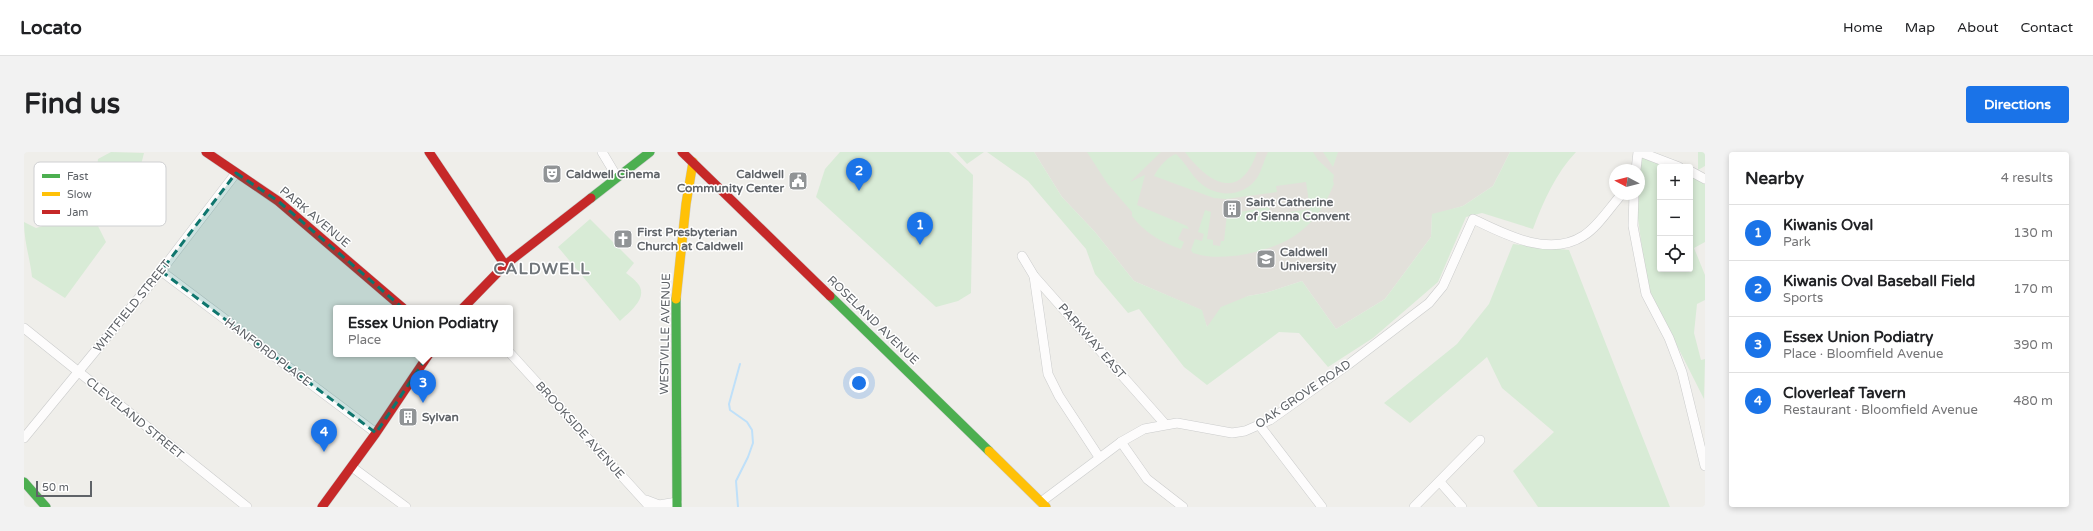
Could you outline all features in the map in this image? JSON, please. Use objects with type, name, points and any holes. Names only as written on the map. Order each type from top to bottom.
[{"type":"main road","name":"PARK AVENUE","points":[[206,152],[278,201],[399,305]]},
{"type":"main road","points":[[429,152],[505,265]]},
{"type":"main road","points":[[467,305],[505,265],[650,152]]},
{"type":"main road","name":"ROSELAND AVENUE","points":[[682,152],[1044,505]]},
{"type":"main road","name":"WESTVILLE AVENUE","points":[[677,505],[676,294],[692,162]]},
{"type":"main road","points":[[322,507],[352,467],[427,357]]},
{"type":"main road","points":[[24,482],[46,507]]},
{"type":"street","points":[[602,152],[617,177]]},
{"type":"street","points":[[1637,164],[1639,152],[1671,164]]},
{"type":"street","name":"WHITFIELD STREET","points":[[24,438],[161,271],[236,173]]},
{"type":"street","points":[[1693,173],[1705,179]]},
{"type":"street","name":"OAK GROVE ROAD","points":[[1044,505],[1100,457],[1121,442],[1144,429],[1177,423],[1232,433],[1245,432],[1260,426],[1349,364],[1429,303],[1443,286],[1473,219],[1508,236],[1545,244],[1562,245],[1584,236],[1617,200]]},
{"type":"street","points":[[1634,200],[1633,226],[1646,294],[1669,338],[1682,372],[1705,466]]},
{"type":"street","name":"PARKWAY EAST","points":[[1022,256],[1034,276],[1165,424]]},
{"type":"street","name":"HANFORD PLACE","points":[[161,271],[376,432]]},
{"type":"street","points":[[1034,276],[1048,374],[1059,396],[1100,457]]},
{"type":"street","name":"CLEVELAND STREET","points":[[24,328],[78,373],[247,507]]},
{"type":"street","name":"BROOKSIDE AVENUE","points":[[513,356],[650,507]]},
{"type":"street","points":[[1260,426],[1322,507]]},
{"type":"street","points":[[1414,507],[1480,440]]},
{"type":"street","points":[[1121,442],[1147,479],[1183,507]]},
{"type":"street","points":[[352,467],[406,507]]},
{"type":"street","points":[[1440,482],[1462,507]]},
{"type":"street","points":[[643,499],[659,505],[677,505]]},
{"type":"highlighted area","points":[[236,173],[278,201],[439,339],[376,433],[161,271]]},
{"type":"shaded area","name":"Caldwell University","points":[[1034,152],[1510,152],[1493,186],[1463,206],[1432,215],[1431,237],[1385,299],[1336,329],[1302,281],[1265,293],[1248,296],[1207,327],[1201,310],[1134,281],[1095,232],[1062,197]]},
{"type":"green space","points":[[111,152],[144,153],[142,162],[98,162],[98,159]]},
{"type":"green space","points":[[840,152],[949,152],[973,175],[971,293],[958,301],[936,307],[816,197],[825,169]]},
{"type":"green space","points":[[956,152],[984,152],[967,164]]},
{"type":"green space","points":[[987,152],[1034,152],[1062,197],[1095,232],[1134,281],[1202,310],[1207,327],[1221,307],[1248,296],[1265,293],[1302,281],[1336,329],[1385,299],[1431,237],[1432,214],[1463,206],[1493,186],[1510,152],[1576,152],[1556,178],[1533,229],[1482,213],[1466,217],[1438,282],[1373,338],[1328,367],[1299,333],[1279,332],[1207,385],[1184,367],[1139,309],[1128,313],[1095,274],[1086,249],[1028,181]]},
{"type":"green space","points":[[1087,152],[1161,152],[1130,182],[1145,175],[1137,205],[1187,226],[1189,229],[1183,228],[1178,239],[1184,242],[1181,249],[1167,244],[1148,232],[1137,222],[1132,216],[1132,212],[1107,183]]},
{"type":"green space","points":[[1185,152],[1257,152],[1250,168],[1242,178],[1233,182],[1224,183],[1204,173]]},
{"type":"green space","points":[[1268,152],[1313,152],[1318,160],[1334,175],[1334,184],[1320,211],[1312,221],[1292,238],[1266,249],[1237,256],[1215,257],[1193,253],[1191,250],[1195,239],[1202,241],[1204,234],[1198,232],[1205,210],[1211,212],[1207,239],[1213,240],[1213,245],[1220,246],[1221,241],[1224,241],[1227,214],[1269,207],[1270,215],[1310,209],[1306,182],[1276,186],[1277,192],[1226,199],[1214,198],[1154,176],[1158,169],[1176,154],[1195,178],[1205,186],[1220,193],[1236,192],[1244,190],[1257,178]]},
{"type":"green space","points":[[1323,152],[1338,152],[1333,167]]},
{"type":"green space","points":[[1698,152],[1705,152],[1705,166],[1698,170]]},
{"type":"green space","points":[[1641,157],[1661,164],[1657,164],[1657,272],[1693,272],[1693,177],[1705,184],[1705,242],[1694,248],[1705,275],[1705,300],[1697,304],[1694,333],[1701,360],[1705,359],[1704,399],[1647,286],[1637,211],[1638,200],[1645,200],[1645,164],[1640,164]]},
{"type":"green space","points":[[590,219],[634,263],[626,273],[639,285],[641,297],[635,306],[620,321],[558,247]]},
{"type":"green space","points":[[24,222],[36,228],[43,226],[98,226],[106,242],[65,298],[32,277]]},
{"type":"green space","points":[[1513,244],[1569,250],[1670,507],[1538,507],[1513,471],[1554,432],[1502,388],[1487,357],[1410,423],[1384,403],[1457,344],[1489,304]]},
{"type":"waterway","points":[[738,507],[736,481],[753,443],[752,430],[747,422],[730,410],[729,404],[740,364]]},
{"type":"traffic: fast","points":[[591,198],[650,152]]},
{"type":"traffic: fast","points":[[830,296],[989,451]]},
{"type":"traffic: fast","points":[[676,299],[677,507]]},
{"type":"traffic: fast","points":[[24,482],[46,507]]},
{"type":"traffic: slow","points":[[676,299],[686,204],[693,162]]},
{"type":"traffic: slow","points":[[989,451],[1046,507]]},
{"type":"traffic: jam","points":[[206,152],[278,201],[399,305]]},
{"type":"traffic: jam","points":[[429,152],[505,265]]},
{"type":"traffic: jam","points":[[682,152],[830,296]]},
{"type":"traffic: jam","points":[[466,305],[505,265],[591,198]]},
{"type":"traffic: jam","points":[[322,507],[376,433],[427,357]]},
{"type":"place","name":"Caldwell Cinema","points":[[552,174]]},
{"type":"place","name":"Caldwell Community Center","points":[[798,181]]},
{"type":"place","name":"Kiwanis Oval Baseball Field","points":[[859,191]]},
{"type":"place","name":"Saint Catherine of Sienna Convent","points":[[1232,209]]},
{"type":"place","name":"First Presbyterian Church at Caldwell","points":[[623,239]]},
{"type":"place","name":"Kiwanis Oval","points":[[920,245]]},
{"type":"place","name":"Caldwell University","points":[[1266,259]]},
{"type":"place","name":"Essex Union Podiatry","points":[[423,403]]},
{"type":"place","name":"Sylvan","points":[[408,417]]},
{"type":"place","name":"Cloverleaf Tavern","points":[[324,452]]},
{"type":"district","name":"CALDWELL","points":[[542,269]]}]
